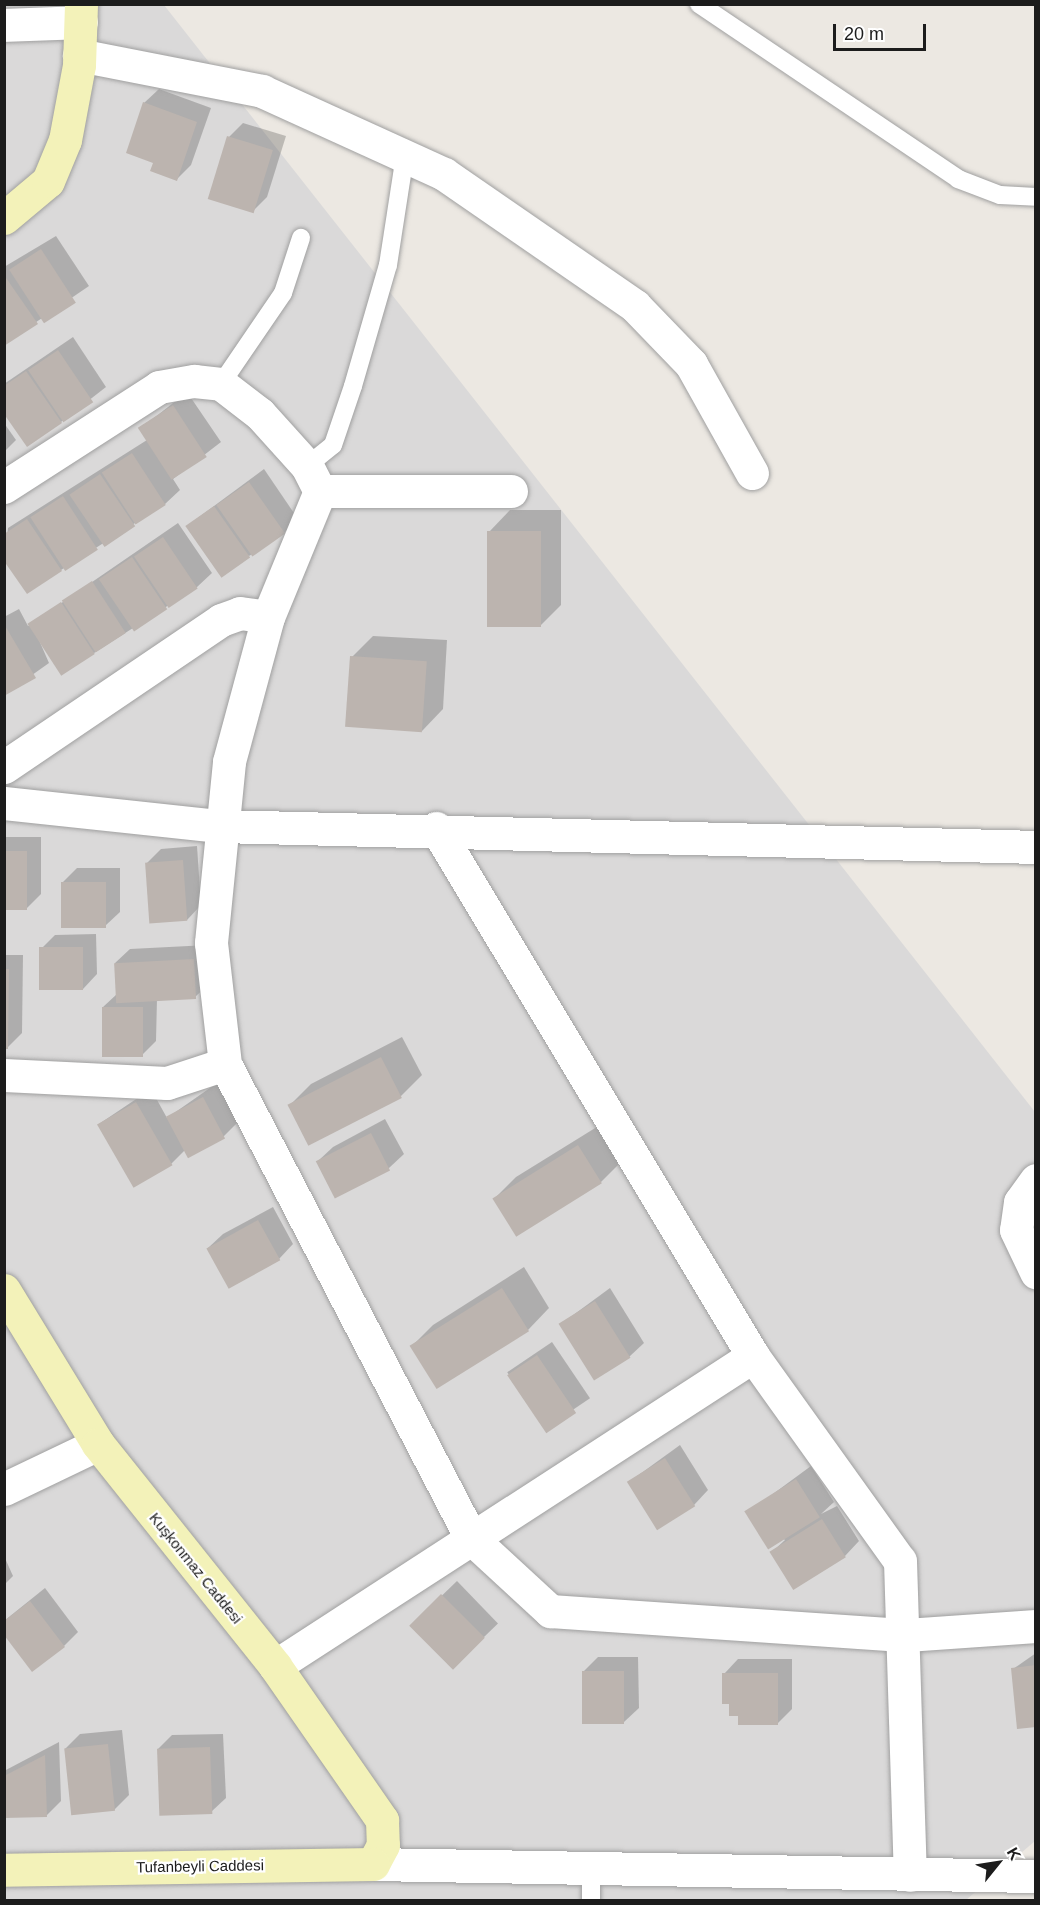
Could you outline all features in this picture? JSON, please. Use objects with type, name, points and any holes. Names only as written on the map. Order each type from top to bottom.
[{"type":"street","points":[[4,25],[81,13],[79,55],[65,140],[48,181],[4,218]]},
{"type":"street","points":[[79,55],[262,91],[444,174],[635,306],[691,364],[752,473]]},
{"type":"street","points":[[4,488],[159,387],[194,381],[221,384],[260,414],[313,479],[511,491]]},
{"type":"street","points":[[313,479],[268,617],[229,762],[220,826],[211,943],[225,1064],[471,1538],[550,1611],[906,1635],[1035,1626]]},
{"type":"street","points":[[4,767],[221,620],[240,613],[268,617]]},
{"type":"street","points":[[4,802],[220,826],[436,828],[1035,847]]},
{"type":"street","points":[[436,828],[753,1356],[900,1561],[906,1635],[910,1875]]},
{"type":"street","points":[[4,1075],[167,1083],[225,1064]]},
{"type":"street","points":[[1035,1180],[1020,1202],[1016,1230],[1035,1272]]},
{"type":"street","name":"Kuşkonmaz Caddesi","points":[[4,1290],[98,1444],[275,1666],[382,1820],[378,1854]]},
{"type":"street","points":[[275,1666],[753,1356]]},
{"type":"street","points":[[4,1489],[98,1444]]},
{"type":"street","points":[[378,1854],[591,1885],[910,1875],[1035,1876]]},
{"type":"street","name":"Tufanbeyli Caddesi","points":[[4,1870],[378,1854]]},
{"type":"lane","points":[[699,4],[958,179],[1000,195],[1035,197]]},
{"type":"lane","points":[[313,479],[333,445],[353,386],[388,265],[405,155]]},
{"type":"lane","points":[[221,384],[283,293],[301,238]]},
{"type":"shaded area","points":[[5,5],[164,5],[1035,1112],[1035,1841],[966,1900],[5,1900]]},
{"type":"building","points":[[143,102],[197,122],[177,181],[150,171],[153,163],[126,153]]},
{"type":"building","points":[[227,136],[273,150],[254,213],[208,199]]},
{"type":"building","points":[[41,249],[76,303],[44,323],[9,270]]},
{"type":"building","points":[[4,275],[38,324],[4,346]]},
{"type":"building","points":[[58,350],[93,402],[63,422],[28,370]]},
{"type":"building","points":[[26,371],[62,423],[27,447],[4,414],[4,386]]},
{"type":"building","points":[[173,405],[207,457],[172,480],[138,428]]},
{"type":"building","points":[[132,453],[166,505],[136,525],[102,473]]},
{"type":"building","points":[[100,474],[135,526],[105,547],[69,495]]},
{"type":"building","points":[[249,482],[285,534],[252,557],[216,505]]},
{"type":"building","points":[[63,496],[98,550],[65,571],[30,517]]},
{"type":"building","points":[[214,506],[250,558],[221,578],[185,526]]},
{"type":"building","points":[[27,519],[62,571],[27,594],[4,561],[4,534]]},
{"type":"building","points":[[487,531],[541,531],[541,627],[487,627]]},
{"type":"building","points":[[163,537],[198,588],[169,608],[134,557]]},
{"type":"building","points":[[132,557],[167,609],[134,632],[99,579]]},
{"type":"building","points":[[92,581],[126,633],[96,653],[62,601]]},
{"type":"building","points":[[61,602],[95,654],[61,676],[27,624]]},
{"type":"building","points":[[4,624],[36,678],[4,696]]},
{"type":"building","points":[[350,656],[427,661],[422,732],[345,727]]},
{"type":"building","points":[[4,851],[27,851],[27,910],[4,910]]},
{"type":"building","points":[[183,860],[187,921],[149,924],[145,863]]},
{"type":"building","points":[[61,882],[106,882],[106,928],[61,928]]},
{"type":"building","points":[[39,947],[83,947],[83,990],[39,990]]},
{"type":"building","points":[[194,959],[196,999],[116,1003],[114,963]]},
{"type":"building","points":[[4,969],[9,969],[8,1049],[4,1049]]},
{"type":"building","points":[[102,1007],[143,1007],[143,1057],[102,1057]]},
{"type":"building","points":[[381,1057],[402,1098],[308,1146],[287,1105]]},
{"type":"building","points":[[203,1097],[225,1138],[188,1158],[166,1117]]},
{"type":"building","points":[[136,1102],[172,1165],[134,1188],[97,1124]]},
{"type":"building","points":[[371,1133],[390,1170],[335,1199],[316,1161]]},
{"type":"building","points":[[578,1145],[602,1183],[516,1237],[492,1199]]},
{"type":"building","points":[[258,1220],[280,1260],[229,1289],[206,1249]]},
{"type":"building","points":[[502,1288],[529,1331],[437,1389],[410,1346]]},
{"type":"building","points":[[595,1301],[631,1358],[594,1381],[559,1324]]},
{"type":"building","points":[[537,1355],[576,1413],[546,1433],[507,1375]]},
{"type":"building","points":[[665,1458],[695,1506],[657,1530],[627,1482]]},
{"type":"building","points":[[796,1479],[820,1517],[768,1549],[744,1511]]},
{"type":"building","points":[[822,1519],[846,1557],[793,1590],[769,1552]]},
{"type":"building","points":[[441,1594],[485,1638],[453,1670],[409,1626]]},
{"type":"building","points":[[30,1601],[65,1647],[32,1672],[4,1635],[4,1621]]},
{"type":"building","points":[[1036,1665],[1036,1727],[1017,1729],[1011,1668]]},
{"type":"building","points":[[582,1671],[624,1671],[624,1724],[582,1724]]},
{"type":"building","points":[[722,1673],[778,1673],[778,1725],[738,1725],[738,1716],[729,1716],[729,1704],[722,1704]]},
{"type":"building","points":[[108,1744],[115,1811],[71,1815],[64,1749]]},
{"type":"building","points":[[210,1747],[212,1814],[159,1816],[157,1749]]},
{"type":"building","points":[[45,1755],[47,1817],[4,1818],[4,1776]]}]
